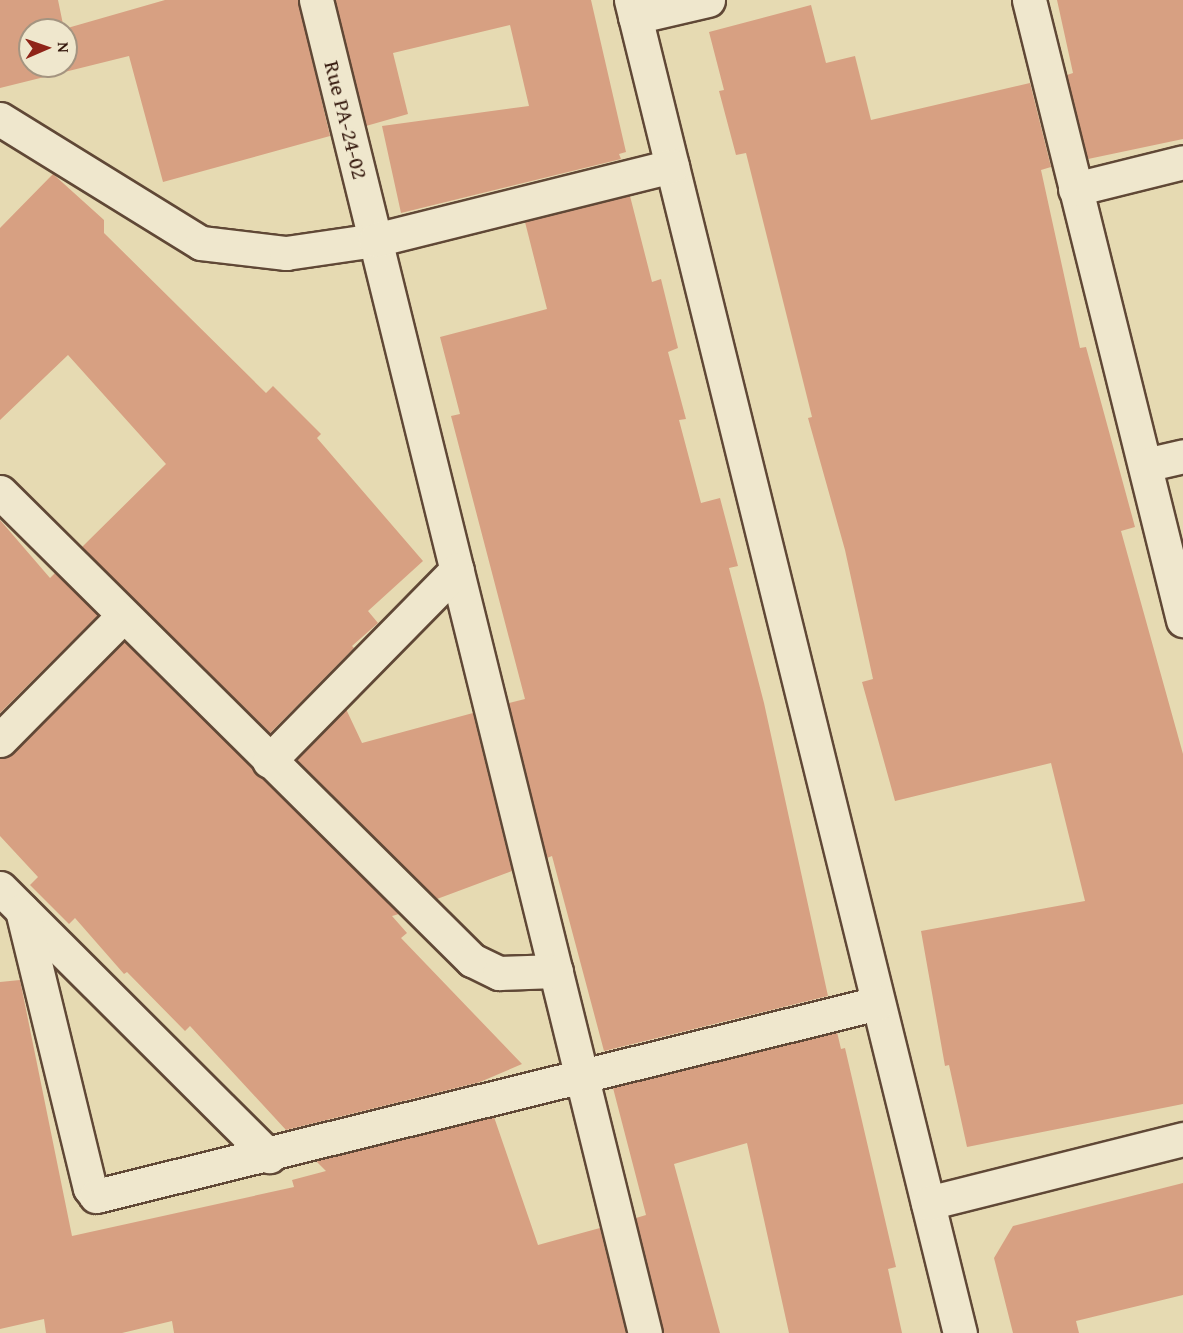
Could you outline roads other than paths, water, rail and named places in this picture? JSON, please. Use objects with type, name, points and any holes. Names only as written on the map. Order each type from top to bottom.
[{"type":"street","name":"Rue PA-24-02","points":[[316,0],[645,1333]]},
{"type":"street","points":[[708,0],[633,8],[960,1333]]},
{"type":"street","points":[[1029,0],[1183,620]]},
{"type":"street","points":[[0,119],[201,243],[286,253],[375,240],[672,166]]},
{"type":"street","points":[[1075,189],[1183,162]]},
{"type":"street","points":[[1145,465],[1183,456]]},
{"type":"street","points":[[0,492],[122,617],[472,960],[499,973],[556,971]]},
{"type":"street","points":[[268,761],[457,570]]},
{"type":"street","points":[[0,740],[122,617]]},
{"type":"street","points":[[11,899],[90,1188],[96,1196],[269,1156],[879,1004]]},
{"type":"street","points":[[11,899],[269,1156]]},
{"type":"street","points":[[928,1203],[1183,1139]]}]
